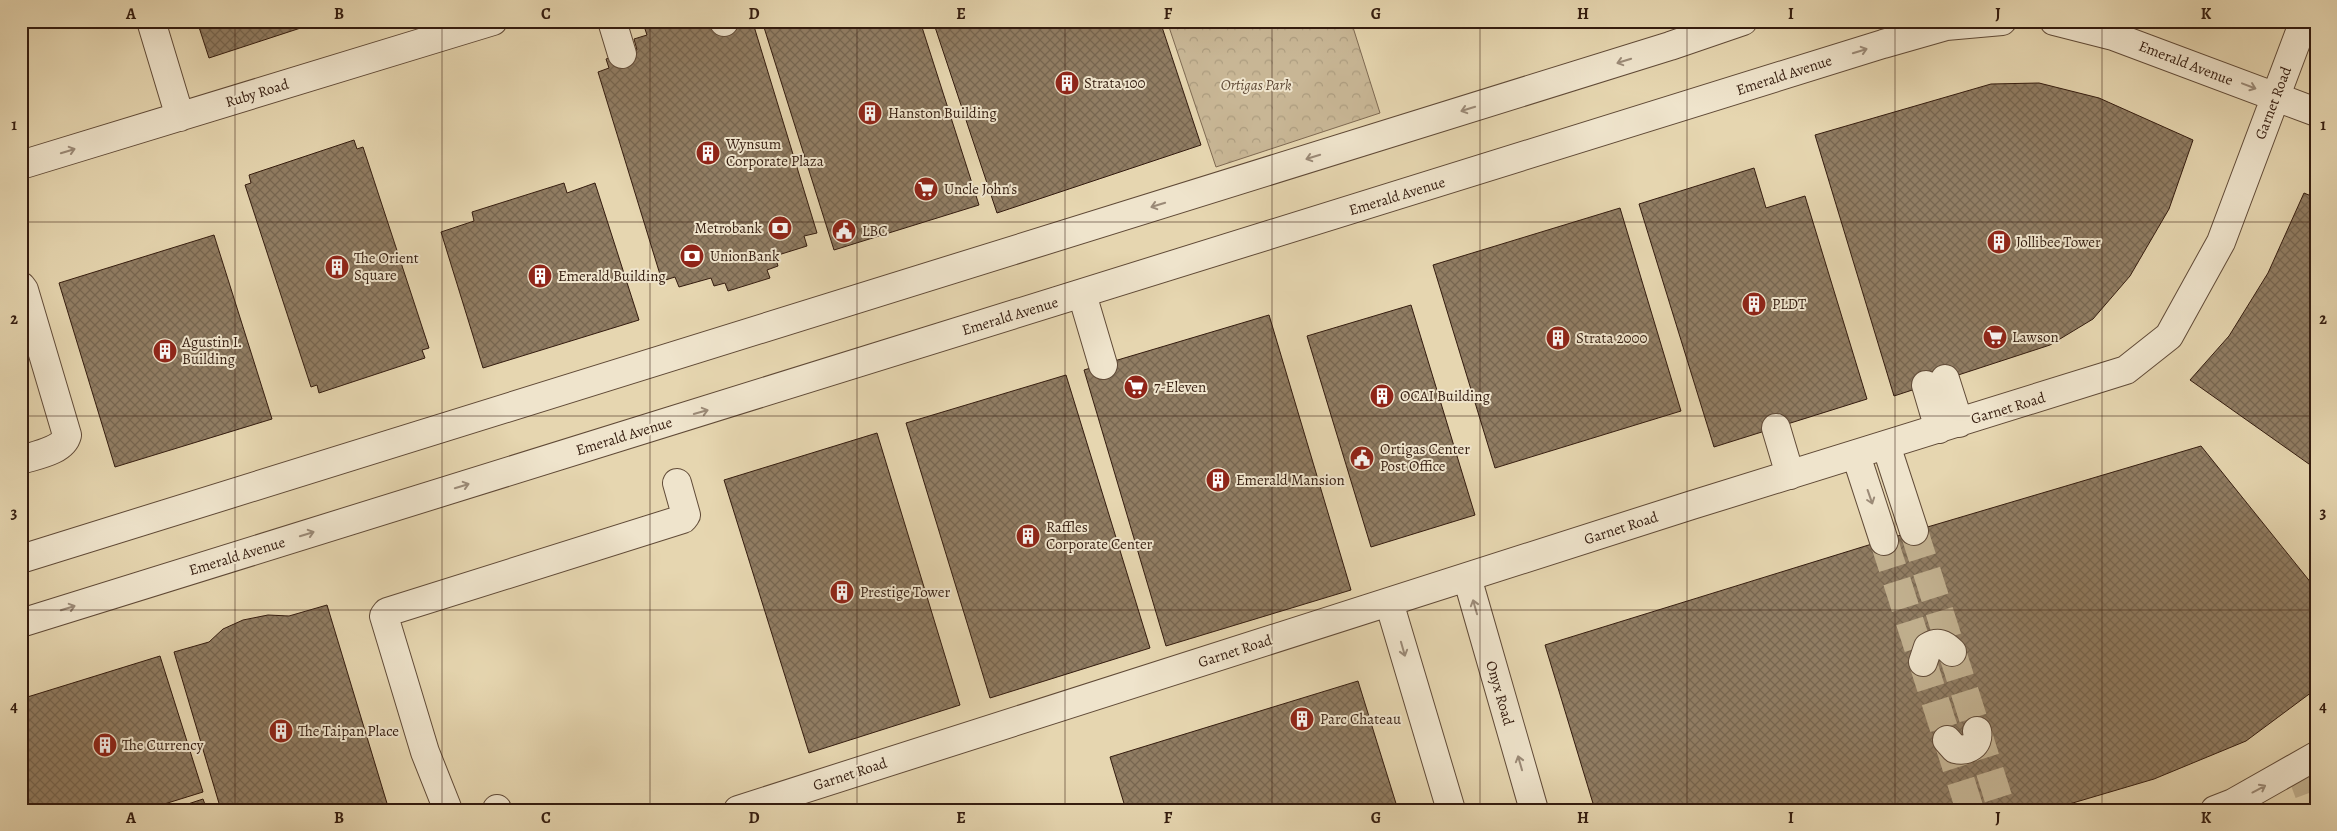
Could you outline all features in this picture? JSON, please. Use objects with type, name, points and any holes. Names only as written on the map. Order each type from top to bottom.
[{"type":"street","points":[[151,21],[180,117]]},
{"type":"street","name":"Ruby Road","points":[[21,165],[492,21]]},
{"type":"street","points":[[612,21],[622,54]]},
{"type":"street","points":[[21,559],[1670,46],[1743,21]]},
{"type":"street","name":"Emerald Avenue","points":[[21,622],[1884,44],[1946,26],[2002,21]]},
{"type":"street","name":"Emerald Avenue","points":[[2054,21],[2113,36],[2316,112]]},
{"type":"street","name":"Garnet Road","points":[[738,810],[1467,577],[2126,370],[2169,336],[2221,242],[2302,26]]},
{"type":"street","points":[[21,286],[24,290],[67,435],[66,442],[60,446],[21,460]]},
{"type":"street","points":[[1082,294],[1102,365]]},
{"type":"street","points":[[1936,382],[1949,426]]},
{"type":"street","points":[[1776,428],[1790,475]]},
{"type":"street","points":[[1886,445],[1914,531]]},
{"type":"street","points":[[1856,455],[1884,540]]},
{"type":"street","points":[[448,810],[425,752],[384,616],[387,612],[683,519],[686,515],[677,483]]},
{"type":"street","name":"Onyx Road","points":[[1467,577],[1534,810]]},
{"type":"street","points":[[1389,602],[1451,810]]},
{"type":"street","points":[[1922,662],[1924,654],[1931,645],[1941,643],[1952,652]]},
{"type":"street","points":[[1947,740],[1955,749],[1967,750],[1976,743],[1977,731]]},
{"type":"street","points":[[2215,810],[2233,803],[2316,756]]},
{"type":"green space","name":"Ortigas Park","points":[[1167,21],[1351,21],[1380,113],[1216,167]]},
{"type":"building","points":[[197,21],[322,21],[209,58]]},
{"type":"building","name":"Wynsum Corporate Plaza","points":[[660,21],[703,21],[705,28],[725,21],[737,21],[739,28],[753,23],[817,233],[804,236],[807,246],[775,256],[778,266],[767,270],[770,278],[728,291],[725,283],[714,286],[711,278],[679,287],[675,277],[662,281],[598,72],[609,68],[606,59],[637,50],[634,39],[647,35],[644,26]]},
{"type":"building","name":"Hanston Building","points":[[762,21],[920,21],[979,205],[834,250]]},
{"type":"building","name":"Strata 100","points":[[933,21],[1160,21],[1201,145],[997,213]]},
{"type":"building","name":"Jollibee Tower","points":[[2039,83],[2099,98],[2193,140],[2169,209],[2130,276],[2093,319],[2050,345],[1894,396],[1815,135],[1991,84]]},
{"type":"building","name":"The Orient Square","points":[[354,140],[357,149],[363,147],[429,348],[422,350],[425,358],[319,393],[317,385],[311,387],[245,185],[251,183],[249,175]]},
{"type":"building","name":"PLDT","points":[[1754,168],[1766,208],[1805,196],[1867,399],[1714,447],[1639,204]]},
{"type":"building","name":"Emerald Building","points":[[564,183],[567,193],[595,183],[639,320],[483,368],[441,232],[474,221],[472,212]]},
{"type":"building","points":[[2304,193],[2316,198],[2316,364],[2314,368],[2316,370],[2316,469],[2190,380],[2229,336],[2268,273]]},
{"type":"building","name":"Strata 2000","points":[[1620,208],[1681,411],[1495,468],[1433,265]]},
{"type":"building","name":"Agustin I. Building","points":[[214,235],[272,419],[115,467],[59,283]]},
{"type":"building","name":"OCAI Building","points":[[1411,305],[1475,515],[1371,547],[1307,336]]},
{"type":"building","name":"Emerald Mansion","points":[[1269,315],[1351,590],[1166,646],[1084,370]]},
{"type":"building","name":"Raffles Corporate Center","points":[[1066,375],[1150,648],[990,698],[906,423]]},
{"type":"building","name":"Prestige Tower","points":[[877,433],[960,705],[809,753],[724,480]]},
{"type":"building","points":[[2201,446],[2316,589],[2316,689],[2246,741],[2154,779],[2049,810],[1595,810],[1545,645],[1914,531]]},
{"type":"building","name":"The Taipan Place","points":[[327,605],[389,810],[221,810],[174,652],[209,642],[223,629],[243,620],[268,615],[289,616]]},
{"type":"building","name":"The Currency","points":[[160,656],[203,792],[145,810],[21,810],[21,699]]},
{"type":"building","name":"Parc Chateau","points":[[1358,681],[1398,810],[1126,810],[1110,757]]},
{"type":"building","points":[[203,799],[207,810],[170,810]]},
{"type":"tunnel","points":[[1914,531],[2002,810]]},
{"type":"tunnel","points":[[1884,541],[1970,810]]},
{"type":"tunnel","points":[[2299,767],[2315,810]]},
{"type":"place","name":"Strata 100","points":[[1067,83]]},
{"type":"place","name":"Hanston Building","points":[[870,113]]},
{"type":"place","name":"Wynsum Corporate Plaza","points":[[708,153]]},
{"type":"place","name":"Uncle John's","points":[[926,189]]},
{"type":"place","name":"Metrobank","points":[[780,228]]},
{"type":"place","name":"LBC","points":[[844,231]]},
{"type":"place","name":"Jollibee Tower","points":[[1999,242]]},
{"type":"place","name":"UnionBank","points":[[692,256]]},
{"type":"place","name":"The Orient Square","points":[[337,267]]},
{"type":"place","name":"Emerald Building","points":[[540,276]]},
{"type":"place","name":"PLDT","points":[[1754,304]]},
{"type":"place","name":"Lawson","points":[[1995,337]]},
{"type":"place","name":"Strata 2000","points":[[1558,338]]},
{"type":"place","name":"Agustin I. Building","points":[[165,351]]},
{"type":"place","name":"7-Eleven","points":[[1136,387]]},
{"type":"place","name":"OCAI Building","points":[[1382,396]]},
{"type":"place","name":"Ortigas Center Post Office","points":[[1362,458]]},
{"type":"place","name":"Emerald Mansion","points":[[1218,480]]},
{"type":"place","name":"Raffles Corporate Center","points":[[1028,536]]},
{"type":"place","name":"Prestige Tower","points":[[842,592]]},
{"type":"place","name":"Parc Chateau","points":[[1302,719]]},
{"type":"place","name":"The Taipan Place","points":[[281,731]]},
{"type":"place","name":"The Currency","points":[[105,745]]}]
